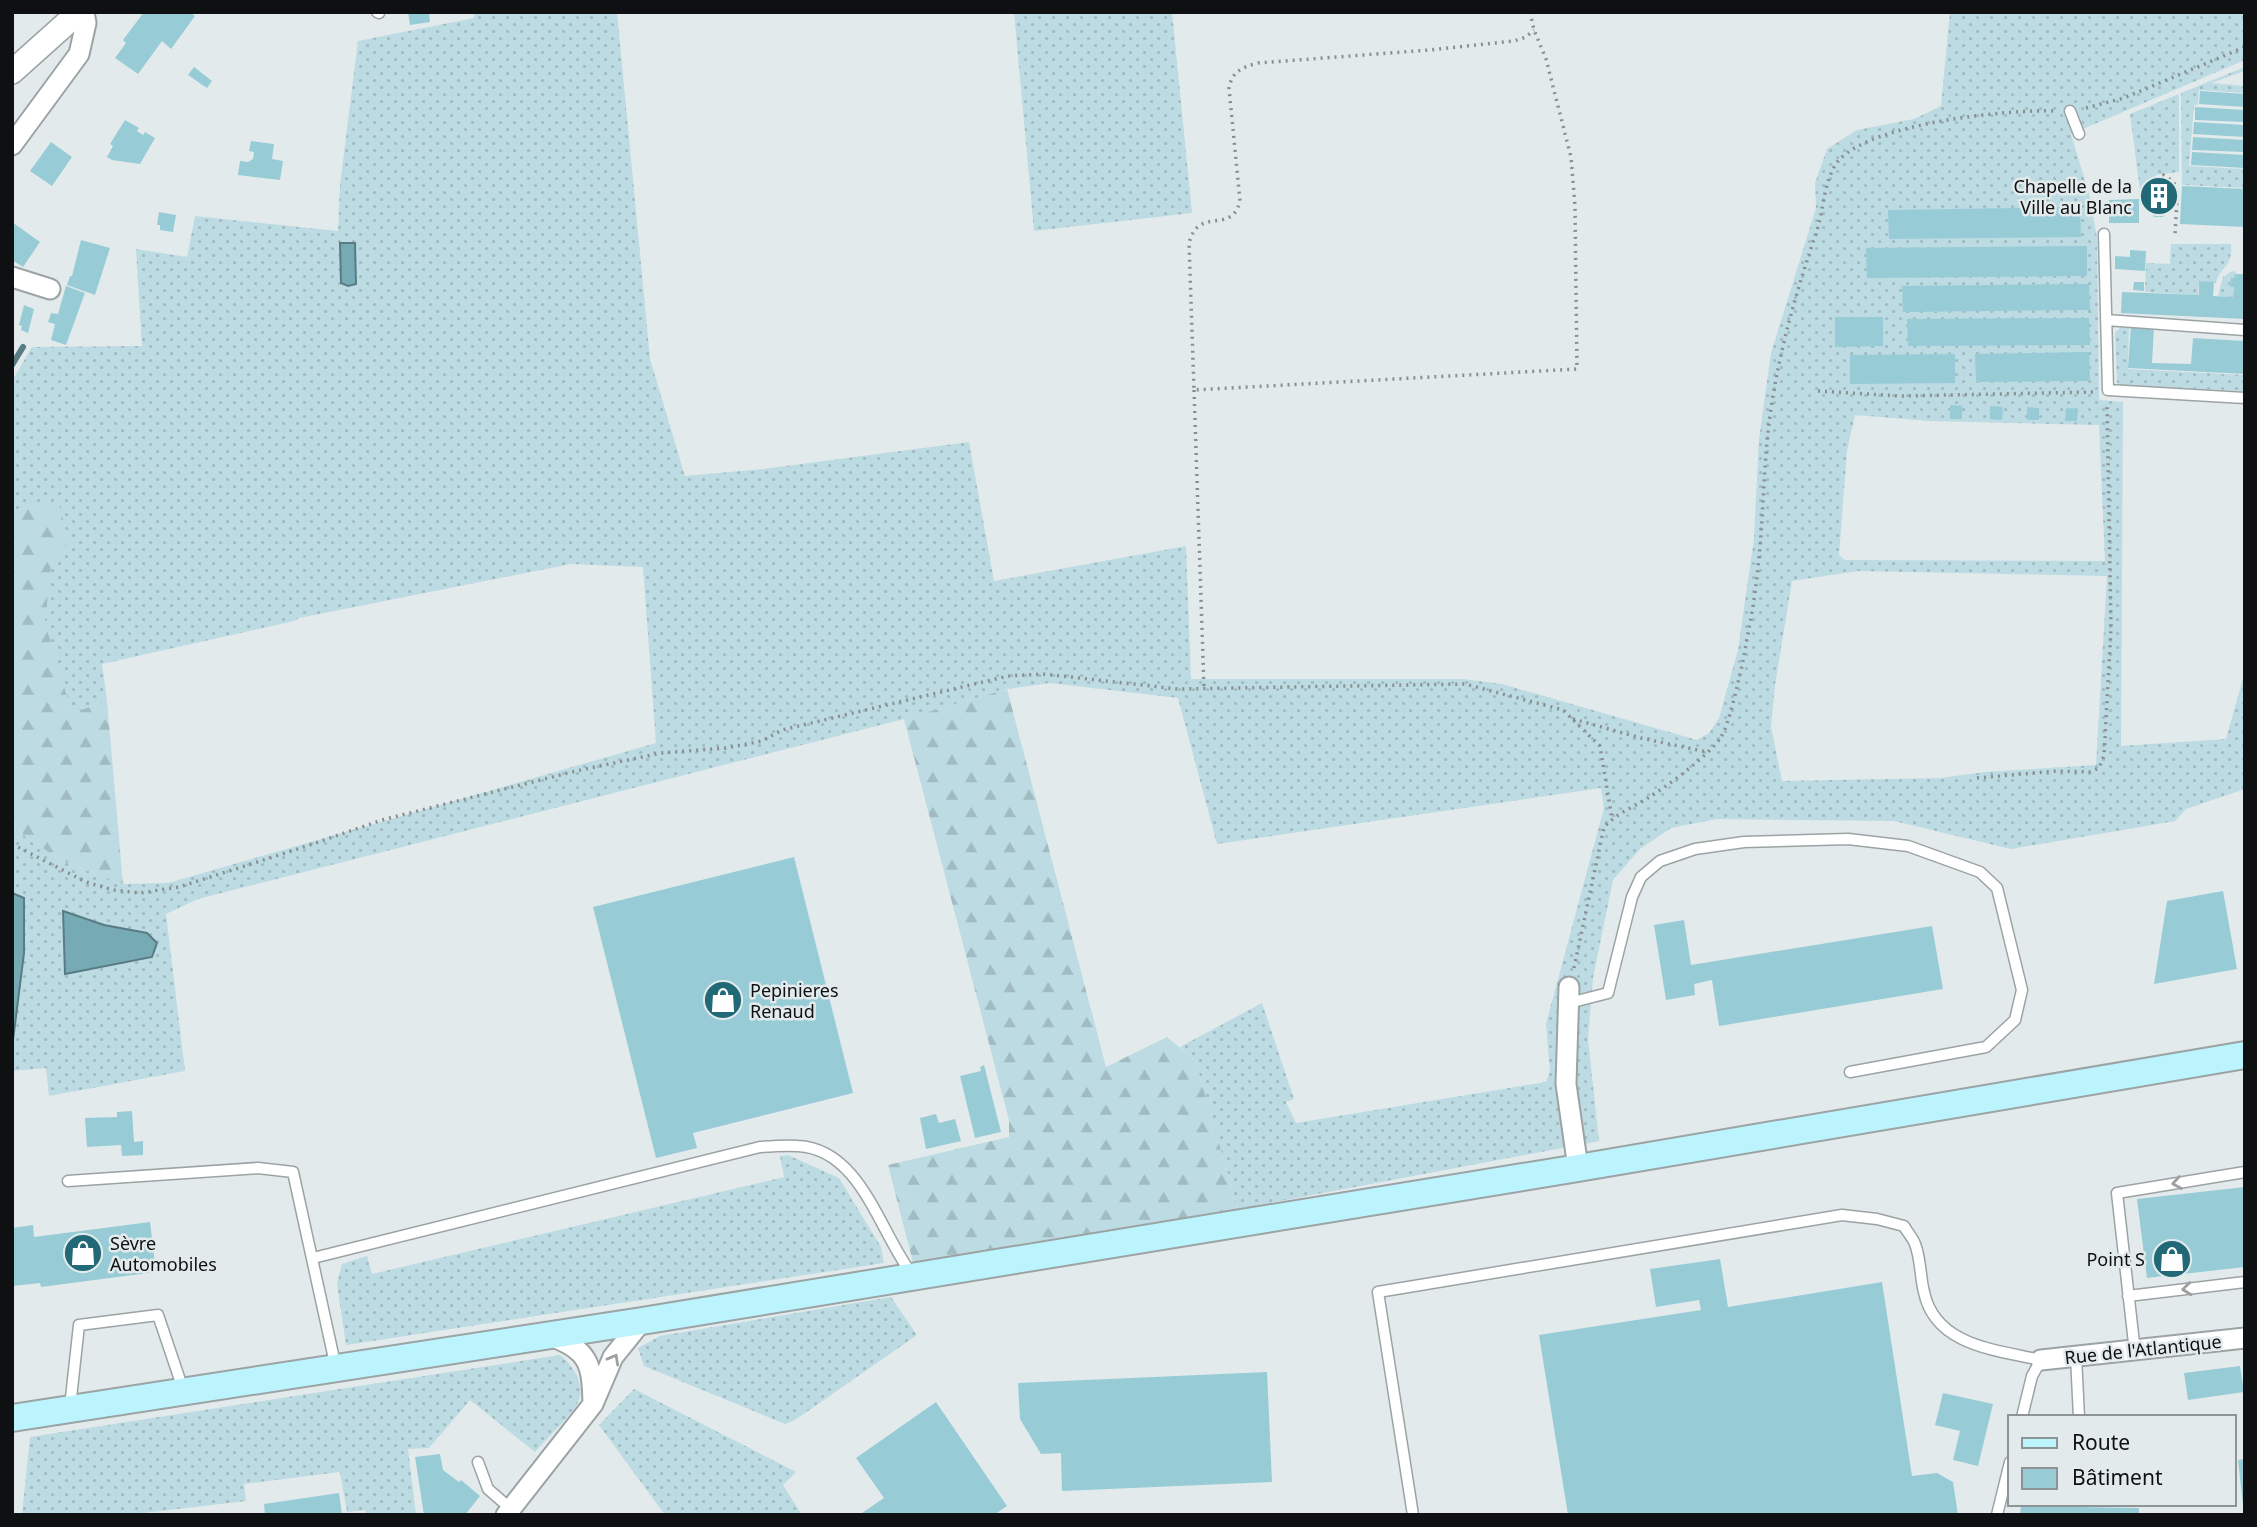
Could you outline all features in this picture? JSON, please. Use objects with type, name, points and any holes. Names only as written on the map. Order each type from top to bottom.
[{"type":"main road","points":[[12,1418],[550,1336],[1578,1168],[2245,1055]]},
{"type":"street","points":[[12,72],[81,12],[86,23],[79,54],[12,145]]},
{"type":"street","points":[[12,277],[50,289]]},
{"type":"street","points":[[1569,995],[1566,1084],[1578,1168]]},
{"type":"street","points":[[508,1512],[593,1404],[613,1357],[642,1321]]},
{"type":"street","points":[[550,1336],[576,1347],[584,1357],[590,1370],[593,1404]]},
{"type":"street","name":"Rue de l'Atlantique","points":[[2041,1360],[2135,1352],[2245,1338]]},
{"type":"lane","points":[[2070,111],[2079,134]]},
{"type":"lane","points":[[2104,234],[2108,390],[2245,398]]},
{"type":"lane","points":[[2106,320],[2245,330]]},
{"type":"lane","points":[[1569,995],[1608,993],[1632,897],[1641,877],[1660,861],[1695,849],[1744,842],[1848,839],[1908,846],[1980,872],[1997,888],[2022,990],[2015,1020],[1986,1047],[1850,1072]]},
{"type":"lane","points":[[313,1258],[760,1147],[800,1146],[831,1155],[852,1173],[900,1259],[913,1276]]},
{"type":"lane","points":[[68,1181],[258,1168],[293,1172],[336,1369]]},
{"type":"lane","points":[[2135,1352],[2117,1193],[2245,1172]]},
{"type":"lane","points":[[1413,1515],[1378,1292],[1842,1215],[1877,1219],[1904,1226],[1915,1244],[1924,1295],[1932,1315],[1949,1333],[1981,1347],[2041,1360],[2032,1376],[2022,1415]]},
{"type":"lane","points":[[2129,1296],[2245,1282]]},
{"type":"lane","points":[[69,1411],[79,1325],[158,1315],[184,1393]]},
{"type":"lane","points":[[2076,1357],[2079,1415]]},
{"type":"lane","points":[[478,1462],[488,1489],[508,1512]]},
{"type":"lane","points":[[1997,1515],[2008,1470]]},
{"type":"path","points":[[1195,390],[1577,369],[1575,206],[1571,157],[1546,59],[1530,12]]},
{"type":"path","points":[[1203,689],[1189,243],[1194,228],[1199,224],[1225,219],[1238,209],[1240,201],[1229,88],[1231,78],[1236,72],[1258,63],[1514,41],[1534,30]]},
{"type":"path","points":[[1569,995],[1604,827],[1612,819],[1651,796],[1707,752],[1721,737],[1738,685],[1751,619],[1771,410],[1786,327],[1819,224],[1830,176],[1838,162],[1852,149],[1878,137]]},
{"type":"path","points":[[2159,180],[2159,177],[2164,175],[2175,182],[2175,235]]},
{"type":"path","points":[[1818,391],[1900,396],[2108,390],[2111,628],[2104,757],[2099,768],[2089,772],[2056,771],[1977,778]]},
{"type":"path","points":[[12,844],[86,881],[113,890],[140,893],[178,887],[382,820],[576,771],[661,753],[726,748],[762,741],[782,730],[1008,676],[1042,674],[1178,689],[1465,684],[1563,710],[1572,718],[1600,746],[1612,819]]},
{"type":"path","points":[[1572,718],[1641,738],[1707,752]]},
{"type":"green space","points":[[474,12],[617,12],[650,359],[685,476],[763,469],[969,442],[994,581],[1186,546],[1191,679],[1463,679],[1502,684],[1697,740],[1709,733],[1719,718],[1738,650],[1754,539],[1759,439],[1771,353],[1816,208],[1815,183],[1827,149],[1857,130],[1914,119],[1941,106],[1950,12],[2245,12],[2245,60],[2071,134],[2090,197],[2097,238],[2099,400],[2123,402],[2121,746],[2226,739],[2245,671],[2245,789],[2186,809],[2175,821],[2011,849],[1894,821],[1717,819],[1671,828],[1640,849],[1613,880],[1593,978],[1588,1039],[1599,1141],[1238,1209],[1195,1060],[1180,1047],[1262,1003],[1294,1099],[1286,1102],[1296,1123],[1546,1082],[1550,1071],[1546,1024],[1604,808],[1601,788],[1217,844],[1178,698],[1050,683],[1007,689],[904,719],[198,899],[166,914],[185,1071],[49,1096],[46,1068],[12,1071],[24,898],[12,893],[12,827],[60,860],[123,884],[168,883],[656,743],[643,567],[571,564],[299,618],[102,664],[107,701],[72,713],[44,623],[58,501],[12,510],[12,381],[32,347],[142,346],[136,249],[187,257],[195,216],[338,231],[340,185],[358,41],[474,18]],"holes":[[[1855,415],[1930,421],[2099,425],[2105,561],[1845,560],[1839,555],[1847,451]],[[1858,571],[2107,576],[2096,765],[1985,772],[1940,778],[1782,781],[1771,727],[1792,581]]]},
{"type":"green space","points":[[1014,12],[1172,12],[1192,213],[1034,231]]},
{"type":"green space","points":[[2245,67],[2245,71],[2211,83],[2245,86],[2245,93],[2199,90],[2198,104],[2194,106],[2189,166],[2245,169],[2245,188],[2182,185],[2181,93]]},
{"type":"green space","points":[[2179,94],[2179,172],[2156,175],[2156,180],[2148,182],[2148,199],[2141,198],[2130,114]]},
{"type":"green space","points":[[2171,244],[2231,244],[2230,258],[2216,283],[2199,281],[2198,295],[2145,292],[2146,263],[2170,264]]},
{"type":"green space","points":[[2232,271],[2236,272],[2230,287],[2234,287],[2233,297],[2218,296],[2223,277]]},
{"type":"green space","points":[[2129,326],[2128,369],[2245,375],[2245,391],[2120,385],[2117,383],[2115,332]]},
{"type":"green space","points":[[58,501],[69,542],[51,565],[45,623],[72,713],[107,701],[123,884],[60,860],[12,827],[12,510]]},
{"type":"green space","points":[[1007,689],[1106,1067],[1167,1037],[1195,1060],[1238,1209],[913,1262],[888,1165],[1009,1137],[1009,1120],[904,719]]},
{"type":"green space","points":[[788,1155],[839,1178],[881,1247],[884,1263],[346,1345],[337,1284],[342,1264],[367,1256],[372,1274],[784,1177],[780,1156]]},
{"type":"green space","points":[[891,1297],[917,1335],[795,1420],[785,1424],[644,1366],[638,1348],[660,1336]]},
{"type":"green space","points":[[560,1355],[577,1376],[580,1396],[570,1413],[535,1452],[470,1400],[429,1448],[408,1449],[416,1515],[366,1515],[365,1510],[347,1512],[340,1472],[244,1484],[246,1501],[126,1515],[22,1515],[30,1437]]},
{"type":"green space","points":[[634,1389],[796,1472],[783,1485],[802,1515],[665,1515],[599,1425]]},
{"type":"shaded area","points":[[340,243],[355,243],[356,284],[348,286],[341,283]]},
{"type":"shaded area","points":[[12,893],[24,898],[24,953],[12,1048]]},
{"type":"shaded area","points":[[63,911],[104,925],[147,933],[157,943],[152,957],[65,974]]},
{"type":"building","points":[[144,12],[190,12],[195,16],[171,49],[162,41],[138,74],[115,58],[126,43],[123,40]]},
{"type":"building","points":[[408,12],[429,12],[430,22],[410,25]]},
{"type":"building","points":[[194,67],[212,81],[207,88],[188,75]]},
{"type":"building","points":[[2200,91],[2245,94],[2245,107],[2199,104]]},
{"type":"building","points":[[2195,107],[2245,110],[2245,122],[2195,120]]},
{"type":"building","points":[[125,120],[139,128],[137,131],[143,135],[145,132],[155,138],[140,164],[107,157],[113,146],[110,144]]},
{"type":"building","points":[[2194,122],[2245,125],[2245,137],[2193,134]]},
{"type":"building","points":[[2193,137],[2245,140],[2245,152],[2192,150]]},
{"type":"building","points":[[251,141],[274,144],[272,159],[283,161],[280,180],[238,175],[240,161],[248,162],[253,159],[254,152],[249,151]]},
{"type":"building","points":[[51,142],[72,157],[52,186],[30,171]]},
{"type":"building","points":[[2192,152],[2245,155],[2245,168],[2191,165]]},
{"type":"building","name":"Chapelle de la Ville au Blanc","points":[[2150,181],[2168,182],[2168,209],[2163,217],[2154,217],[2149,209]]},
{"type":"building","points":[[2182,186],[2245,189],[2245,227],[2180,224]]},
{"type":"building","points":[[2139,199],[2139,223],[2109,223],[2109,200]]},
{"type":"building","points":[[2080,207],[2081,237],[1889,239],[1888,210]]},
{"type":"building","points":[[159,212],[176,215],[173,232],[160,230],[160,225],[157,225]]},
{"type":"building","points":[[12,222],[40,242],[23,267],[12,260]]},
{"type":"building","points":[[81,240],[110,248],[95,295],[67,285],[72,276]]},
{"type":"building","points":[[2087,246],[2087,276],[1867,278],[1866,248]]},
{"type":"building","points":[[2130,250],[2146,251],[2145,271],[2115,269],[2115,256],[2130,257]]},
{"type":"building","points":[[2235,274],[2245,274],[2245,319],[2121,313],[2122,292],[2199,295],[2199,281],[2214,282],[2213,296],[2233,297],[2234,287],[2230,287],[2231,278],[2234,278]]},
{"type":"building","points":[[2134,282],[2144,282],[2144,291],[2133,290]]},
{"type":"building","points":[[2089,284],[2090,310],[1903,312],[1902,286]]},
{"type":"building","points":[[66,286],[85,293],[66,345],[51,340],[55,324],[48,322],[51,313],[58,314]]},
{"type":"building","points":[[24,305],[34,309],[28,333],[21,330],[22,326],[19,325]]},
{"type":"building","points":[[1835,317],[1883,317],[1883,346],[1835,347]]},
{"type":"building","points":[[2089,318],[2090,345],[1908,346],[1907,319]]},
{"type":"building","points":[[2131,326],[2154,327],[2152,363],[2191,364],[2193,338],[2244,341],[2245,374],[2128,368]]},
{"type":"building","points":[[2089,352],[2090,381],[1976,382],[1975,354]]},
{"type":"building","points":[[1955,354],[1955,383],[1850,384],[1850,355]]},
{"type":"building","points":[[1950,405],[1962,406],[1962,419],[1950,419]]},
{"type":"building","points":[[1990,406],[2003,407],[2002,420],[1990,419]]},
{"type":"building","points":[[2027,407],[2039,408],[2039,420],[2027,420]]},
{"type":"building","points":[[2066,408],[2078,409],[2077,421],[2065,421]]},
{"type":"building","name":"Pepinieres Renaud","points":[[794,857],[853,1093],[693,1133],[697,1148],[656,1158],[593,907]]},
{"type":"building","points":[[2223,891],[2237,969],[2154,984],[2167,901]]},
{"type":"building","points":[[1684,920],[1691,965],[1932,926],[1943,989],[1719,1026],[1712,980],[1694,984],[1695,995],[1666,1000],[1654,925]]},
{"type":"building","points":[[984,1065],[1001,1132],[975,1138],[960,1076],[981,1071],[980,1067]]},
{"type":"building","points":[[132,1111],[134,1142],[143,1141],[143,1155],[122,1156],[121,1145],[87,1147],[85,1118],[117,1117],[117,1112]]},
{"type":"building","points":[[936,1114],[939,1123],[955,1119],[961,1141],[926,1149],[920,1118]]},
{"type":"building","points":[[2245,1187],[2245,1267],[2147,1278],[2137,1199]]},
{"type":"building","name":"Sèvre Automobiles","points":[[150,1222],[156,1272],[41,1287],[40,1283],[12,1286],[12,1228],[33,1225],[34,1237]]},
{"type":"building","points":[[1720,1259],[1728,1307],[1882,1282],[1912,1476],[1937,1473],[1953,1482],[1958,1515],[1568,1515],[1539,1335],[1701,1310],[1699,1300],[1656,1307],[1650,1269]]},
{"type":"building","points":[[2240,1366],[2244,1392],[2188,1400],[2184,1373]]},
{"type":"building","points":[[1267,1372],[1272,1482],[1062,1491],[1061,1453],[1041,1454],[1020,1419],[1018,1383]]},
{"type":"building","points":[[1943,1393],[1993,1404],[1978,1466],[1953,1460],[1960,1431],[1935,1425]]},
{"type":"building","points":[[936,1402],[1007,1506],[994,1515],[859,1515],[884,1498],[856,1458]]},
{"type":"building","points":[[440,1454],[443,1470],[459,1482],[461,1480],[480,1496],[465,1515],[424,1515],[415,1457]]},
{"type":"building","points":[[2245,1459],[2245,1505],[2243,1505],[2238,1460]]},
{"type":"building","points":[[339,1493],[342,1515],[265,1515],[264,1504]]},
{"type":"building","points":[[2021,1506],[2139,1508],[2139,1515],[2020,1515]]},
{"type":"waterway","points":[[12,365],[23,347]]},
{"type":"place","name":"Chapelle de la Ville au Blanc","points":[[2159,196]]},
{"type":"place","name":"Pepinieres Renaud","points":[[723,1000]]},
{"type":"place","name":"Sèvre Automobiles","points":[[83,1253]]},
{"type":"place","name":"Point S","points":[[2172,1259]]}]
